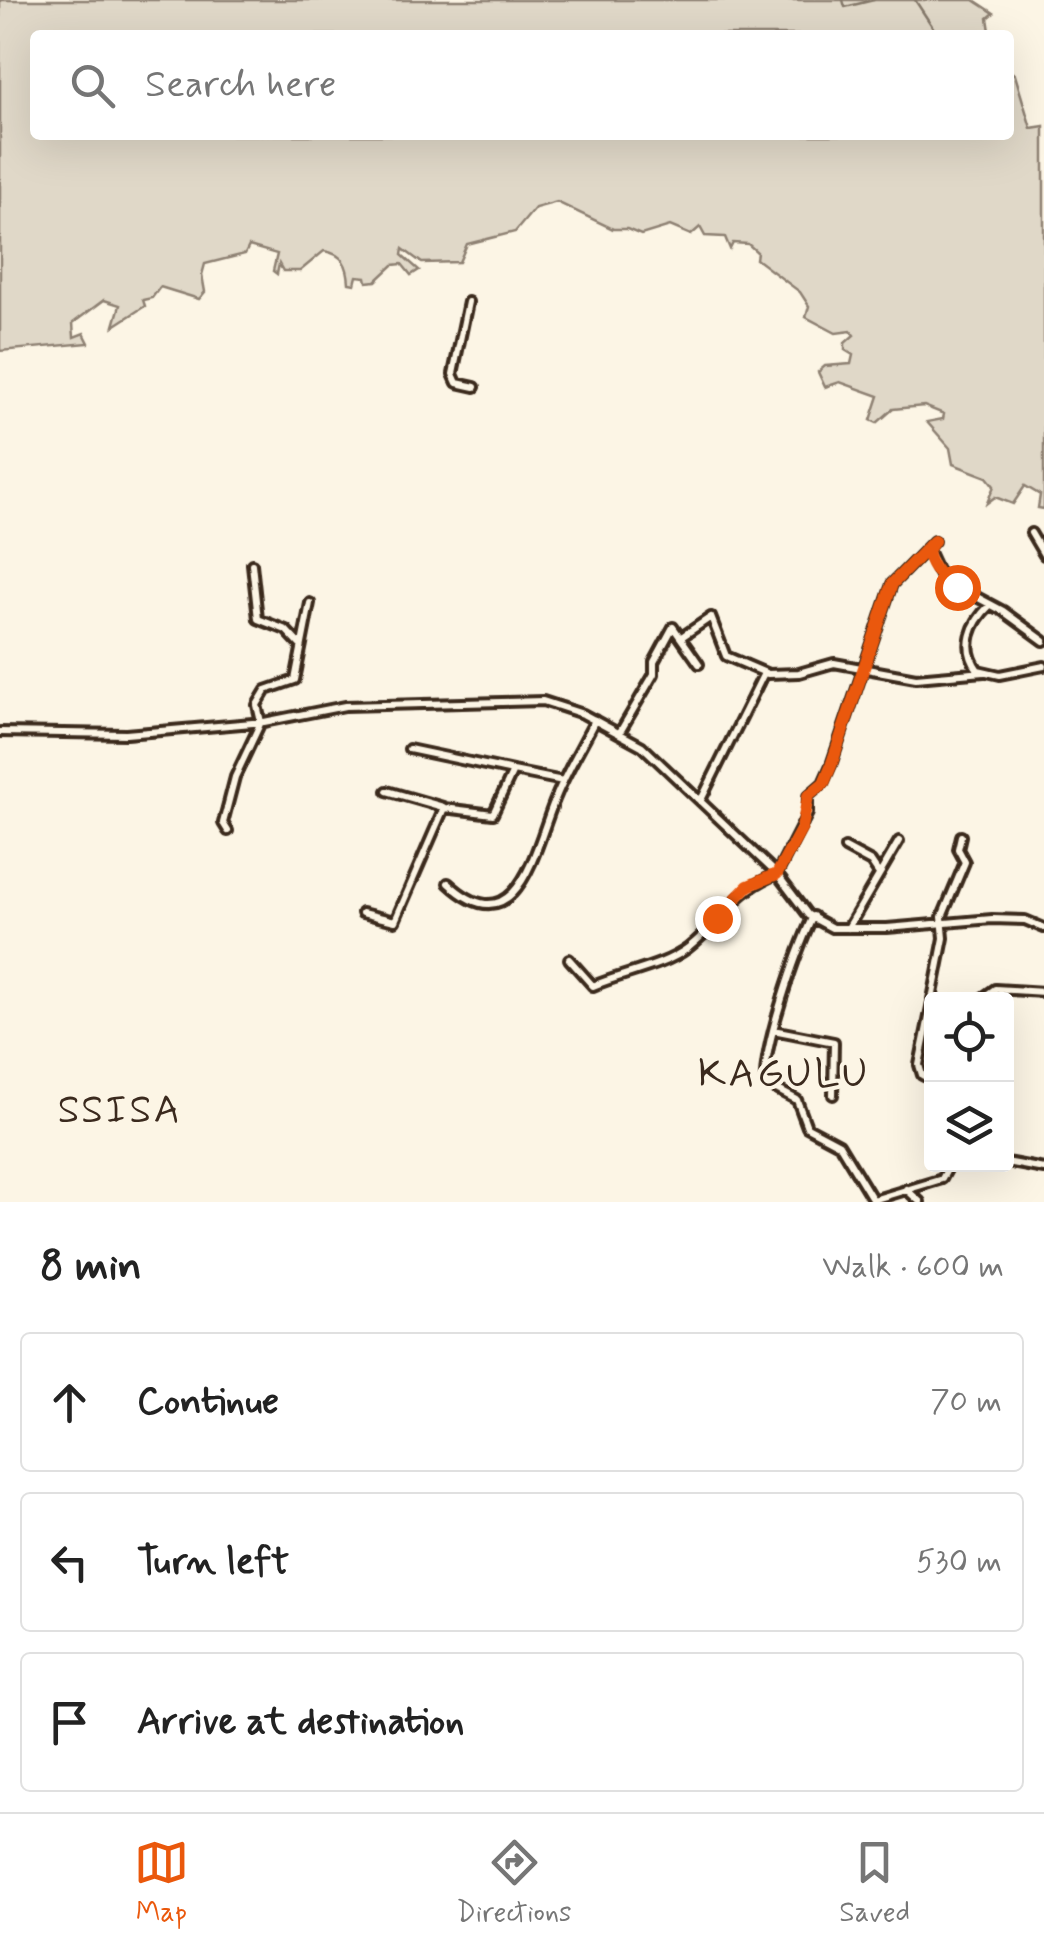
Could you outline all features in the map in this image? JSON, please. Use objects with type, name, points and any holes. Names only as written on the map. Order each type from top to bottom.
[{"type":"street","points":[[468,302],[453,374],[457,383],[475,387]]},
{"type":"street","points":[[1031,533],[1044,555]]},
{"type":"street","points":[[569,959],[593,986],[656,963],[690,946],[748,886],[777,874],[802,828],[808,796],[824,783],[831,766],[892,584],[934,541],[927,552],[935,572],[1044,641]]},
{"type":"street","points":[[252,564],[258,620],[286,630],[301,646]]},
{"type":"street","points":[[228,831],[222,824],[236,776],[261,722],[257,705],[266,690],[295,680],[310,603]]},
{"type":"street","points":[[984,672],[971,661],[968,648],[978,616],[990,604]]},
{"type":"street","points":[[683,636],[710,617],[726,656],[764,672],[799,673],[834,663],[863,671],[934,679],[984,672],[1000,675],[1044,666]]},
{"type":"street","points":[[620,732],[654,674],[652,666],[670,630],[676,627],[699,664]]},
{"type":"street","points":[[702,800],[764,672]]},
{"type":"street","points":[[0,732],[126,734],[261,722],[336,706],[542,701],[620,732],[702,800],[777,874],[797,904],[832,928],[1025,920],[1044,928]]},
{"type":"street","points":[[448,883],[479,902],[502,902],[513,895],[527,873],[563,781],[595,720]]},
{"type":"street","points":[[409,749],[563,781]]},
{"type":"street","points":[[388,791],[444,808],[493,814],[514,770]]},
{"type":"street","points":[[362,913],[394,921],[444,808]]},
{"type":"street","points":[[933,992],[944,923],[965,862],[958,849],[961,836]]},
{"type":"street","points":[[848,929],[899,840]]},
{"type":"street","points":[[845,848],[871,862],[880,874]]},
{"type":"street","points":[[812,916],[792,959],[790,982],[773,1030],[764,1078],[767,1085],[796,1100],[807,1127],[839,1144],[872,1200],[942,1179],[946,1172]]},
{"type":"street","points":[[990,992],[995,988],[1044,992]]},
{"type":"street","points":[[773,1030],[834,1042],[833,1095]]},
{"type":"street","points":[[924,1044],[920,1066],[924,1076]]},
{"type":"street","points":[[1014,1163],[1044,1169]]},
{"type":"street","points":[[906,1189],[920,1202]]},
{"type":"shaded area","points":[[0,0],[974,0],[994,13],[988,18],[990,30],[30,30],[30,140],[1014,140],[1014,74],[1031,128],[1044,126],[1044,509],[1038,508],[1040,495],[1025,486],[1013,504],[995,497],[987,503],[994,486],[987,477],[953,464],[950,448],[927,422],[943,419],[944,414],[924,406],[893,409],[877,423],[871,420],[879,396],[840,382],[825,387],[818,372],[825,366],[851,364],[853,355],[845,350],[845,343],[854,335],[851,331],[836,333],[806,317],[809,306],[800,292],[756,259],[757,252],[748,244],[733,243],[730,249],[725,237],[705,236],[700,227],[691,235],[670,226],[641,235],[613,229],[557,202],[535,208],[515,232],[467,244],[459,262],[422,263],[403,249],[402,255],[419,270],[411,275],[402,264],[393,265],[376,281],[367,282],[366,277],[357,276],[355,284],[349,283],[343,261],[336,255],[324,251],[300,271],[283,271],[279,264],[277,274],[273,271],[277,254],[249,246],[245,254],[205,264],[205,292],[199,299],[160,287],[152,298],[143,300],[145,306],[114,326],[120,305],[104,300],[73,323],[74,337],[84,333],[89,343],[0,351]]},
{"type":"waterway","points":[[843,0],[845,7],[874,0]]},
{"type":"waterway","points":[[915,0],[935,30]]},
{"type":"district","name":"KAGULU","points":[[784,1072]]},
{"type":"district","name":"SSISA","points":[[120,1108]]},
{"type":"route","points":[[717,918],[748,886],[777,874],[802,828],[808,813],[808,796],[824,783],[831,766],[892,584],[934,541],[927,552],[930,563],[941,578],[957,587]]}]
